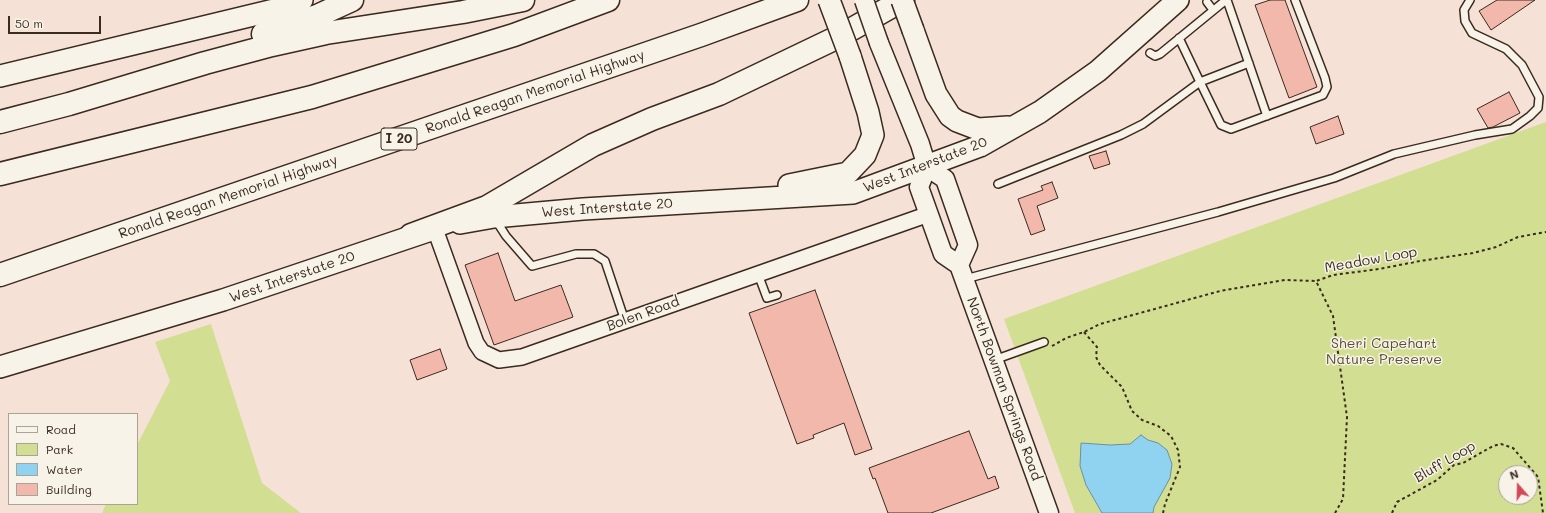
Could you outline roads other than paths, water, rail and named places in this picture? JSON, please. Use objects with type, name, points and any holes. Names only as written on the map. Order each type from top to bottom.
[{"type":"highway","points":[[145,81],[231,46],[317,16],[352,0]]},
{"type":"highway","points":[[0,122],[212,61],[326,32],[463,12],[523,0]]},
{"type":"highway","points":[[0,174],[312,97],[514,35],[608,0]]},
{"type":"highway","name":"Ronald Reagan Memorial Highway","points":[[0,275],[686,41],[796,0]]},
{"type":"highway","points":[[412,235],[487,207],[593,145],[652,119],[718,94],[831,40],[903,0]]},
{"type":"main road","points":[[0,76],[266,12],[302,0]]},
{"type":"main road","points":[[716,201],[758,188],[807,183],[848,173],[865,155],[873,135],[868,112],[850,56],[829,0]]},
{"type":"main road","points":[[903,0],[936,94],[950,116],[978,129],[1016,126]]},
{"type":"main road","name":"West Interstate 20","points":[[0,367],[223,300],[412,235],[467,221],[583,209],[853,193],[927,167],[980,146],[1046,109],[1092,76],[1178,0]]},
{"type":"street","points":[[864,0],[879,43],[920,144],[927,167],[919,188],[943,254],[962,272]]},
{"type":"street","points":[[927,167],[945,179],[968,245],[962,272]]},
{"type":"street","name":"Bolen Road","points":[[435,229],[476,343],[482,352],[487,356],[499,360],[522,357],[929,214]]},
{"type":"street","name":"North Bowman Springs Road","points":[[962,272],[1049,513]]},
{"type":"lane","points":[[1150,53],[1153,56],[1158,55],[1226,0],[1267,116]]},
{"type":"lane","points":[[1180,38],[1221,125],[1231,129],[1323,95],[1327,87],[1325,78],[1294,0]]},
{"type":"lane","points":[[962,272],[1226,210],[1334,178],[1394,154],[1475,135],[1512,129],[1538,108],[1539,97],[1530,78],[1517,60],[1506,49],[1472,33],[1465,22],[1464,10],[1470,0]]},
{"type":"lane","points":[[1207,2],[1213,10]]},
{"type":"lane","points":[[998,184],[1138,126],[1200,82],[1249,63]]},
{"type":"lane","points":[[494,218],[506,236],[532,266],[576,254],[594,254],[605,261],[625,321]]},
{"type":"lane","points":[[758,274],[767,298],[777,295]]},
{"type":"lane","points":[[994,360],[1047,345]]},
{"type":"water","points":[[1141,435],[1148,440],[1158,443],[1167,450],[1172,464],[1170,478],[1154,507],[1153,513],[1102,513],[1086,485],[1080,466],[1081,443],[1110,445],[1130,444]]},
{"type":"park label","name":"Sheri Capehart Nature Preserve","points":[[1384,352]]}]
